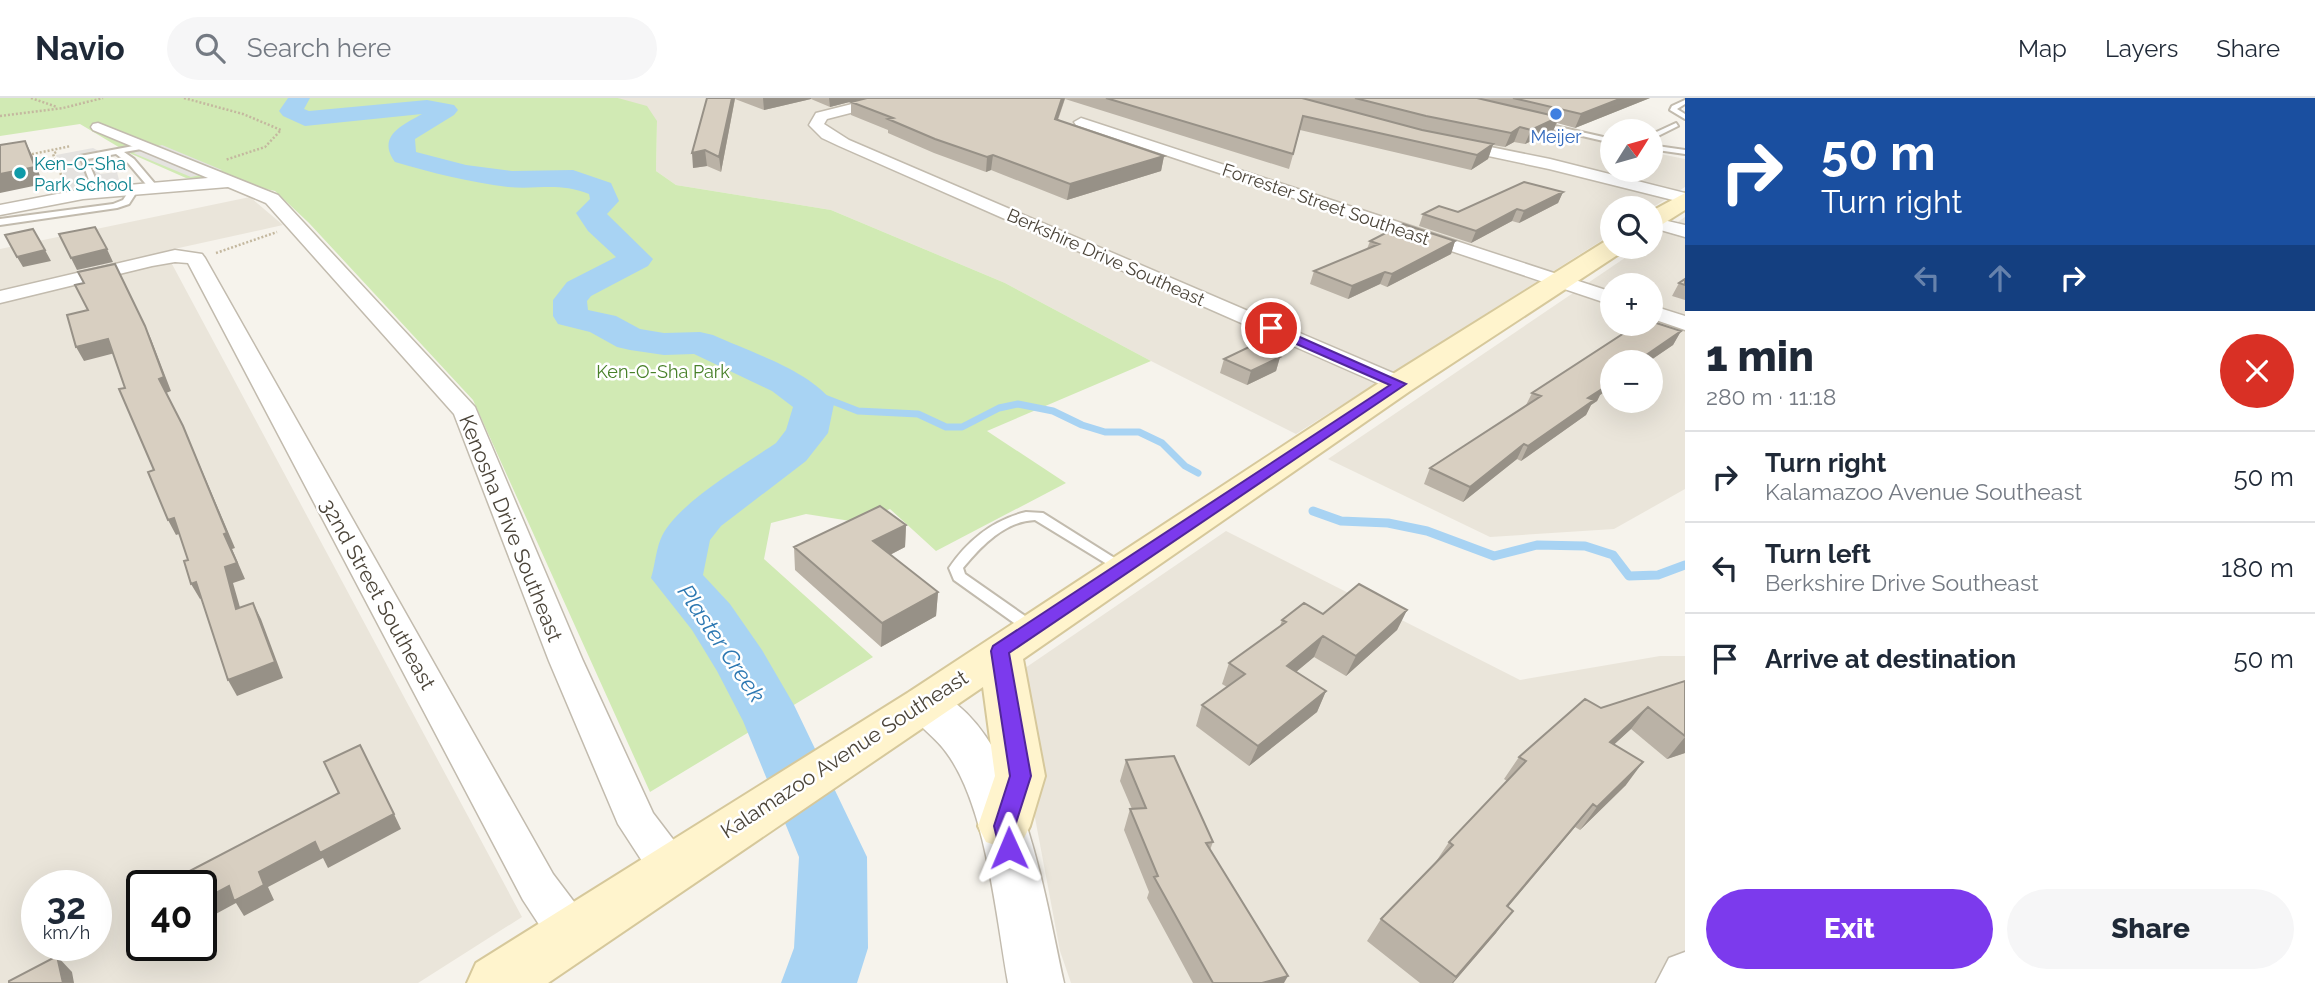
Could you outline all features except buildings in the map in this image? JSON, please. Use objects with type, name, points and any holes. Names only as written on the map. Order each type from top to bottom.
[{"type":"main road","points":[[1663,214],[1685,199]]},
{"type":"main road","name":"Kalamazoo Avenue Southeast","points":[[497,983],[752,814],[925,704],[1016,640],[1399,384],[1600,256]]},
{"type":"main road","points":[[1004,826],[1020,776],[1016,640]]},
{"type":"street","name":"Berkshire Drive Southeast","points":[[892,98],[821,117],[816,125],[827,135],[851,147],[1399,384]]},
{"type":"street","name":"Forrester Street Southeast","points":[[1081,122],[1600,295]]},
{"type":"street","points":[[98,127],[197,166],[227,182]]},
{"type":"street","points":[[1436,141],[1538,161],[1685,199]]},
{"type":"street","points":[[0,210],[31,203],[153,187],[227,182]]},
{"type":"street","name":"Kenosha Drive Southeast","points":[[227,182],[253,189],[272,199],[466,412],[566,661],[638,824],[670,868]]},
{"type":"street","points":[[1663,225],[1685,231]]},
{"type":"street","points":[[0,297],[152,260],[191,257]]},
{"type":"street","name":"32nd Street Southeast","points":[[191,257],[531,875],[571,934]]},
{"type":"street","points":[[1663,316],[1685,323]]},
{"type":"street","points":[[925,704],[962,739],[992,792],[1004,826],[1035,983]]},
{"type":"street","points":[[1679,983],[1685,974]]},
{"type":"lane","points":[[1685,102],[1673,110],[1685,117]]},
{"type":"lane","points":[[1523,120],[1600,138]]},
{"type":"lane","points":[[1663,132],[1676,125]]},
{"type":"lane","points":[[98,194],[83,158],[144,146]]},
{"type":"lane","points":[[1663,149],[1685,152]]},
{"type":"lane","points":[[116,150],[131,161],[153,187]]},
{"type":"lane","points":[[0,222],[114,206],[126,202],[134,191]]},
{"type":"lane","points":[[1016,640],[960,577],[956,568],[965,555],[1009,521],[1024,514],[1038,516],[1125,569]]},
{"type":"path","points":[[31,98],[54,107],[69,107]]},
{"type":"path","points":[[0,116],[69,107],[103,98]]},
{"type":"path","points":[[184,98],[243,114],[281,130],[275,141],[267,147],[197,166]]},
{"type":"path","points":[[40,153],[53,154],[75,144]]},
{"type":"path","points":[[27,155],[63,149]]},
{"type":"path","points":[[53,154],[63,180]]},
{"type":"path","points":[[191,257],[298,226]]},
{"type":"shaded area","points":[[618,98],[1416,98],[1600,142],[1600,182],[1663,182],[1663,155],[1685,159],[1685,187],[1663,201],[1663,196],[1600,196],[1600,242],[1296,434],[1005,283],[831,210],[676,185],[656,171],[657,122]]},
{"type":"shaded area","points":[[162,145],[222,170],[191,177],[133,153]]},
{"type":"shaded area","points":[[93,148],[108,156],[111,166],[98,169],[100,174],[117,172],[120,184],[70,191],[56,155]]},
{"type":"shaded area","points":[[250,197],[283,225],[165,251],[522,917],[418,983],[0,983],[0,249]]},
{"type":"shaded area","points":[[1685,217],[1685,489],[1614,529],[1490,537],[1328,459],[1600,275],[1600,336],[1663,336],[1663,273],[1603,273],[1623,259],[1663,259],[1663,232]]},
{"type":"shaded area","points":[[1226,531],[1520,680],[1660,656],[1685,656],[1685,983],[1071,983],[1060,951],[1009,679]]},
{"type":"green space","name":"Ken-O-Sha Park","points":[[0,98],[618,98],[647,106],[657,121],[656,171],[676,185],[831,210],[1005,283],[1151,361],[987,431],[1066,483],[936,551],[890,509],[857,522],[806,514],[771,523],[764,559],[873,657],[650,792],[473,400],[309,223],[275,191],[237,183],[186,178],[127,152],[80,124],[0,136]]},
{"type":"waterway","name":"Plaster Creek","points":[[299,98],[291,111],[305,119],[395,109],[427,107],[446,110],[402,136],[404,157],[465,173],[512,179],[573,178],[601,189],[605,201],[591,213],[599,225],[637,259],[579,289],[570,300],[571,316],[603,324],[630,339],[664,344],[700,343],[786,383],[814,404],[807,433],[791,452],[704,516],[686,537],[677,578],[711,617],[742,664],[773,721],[833,857],[831,948],[819,983]]},
{"type":"waterway","points":[[786,383],[858,411],[918,414],[946,427],[962,427],[999,408],[1018,404],[1053,411],[1082,425],[1105,432],[1139,432],[1162,443],[1185,466],[1198,473]]},
{"type":"waterway","points":[[1313,511],[1341,521],[1388,523],[1427,531],[1494,556],[1537,545],[1585,546],[1613,555],[1629,576],[1658,575],[1685,565]]},
{"type":"place","name":"Meijer","points":[[1556,114]]},
{"type":"place","name":"Ken-O-Sha Park School","points":[[20,173]]},
{"type":"route","points":[[1009,848],[1004,826],[1020,776],[1000,651],[1399,384],[1271,328]]}]
